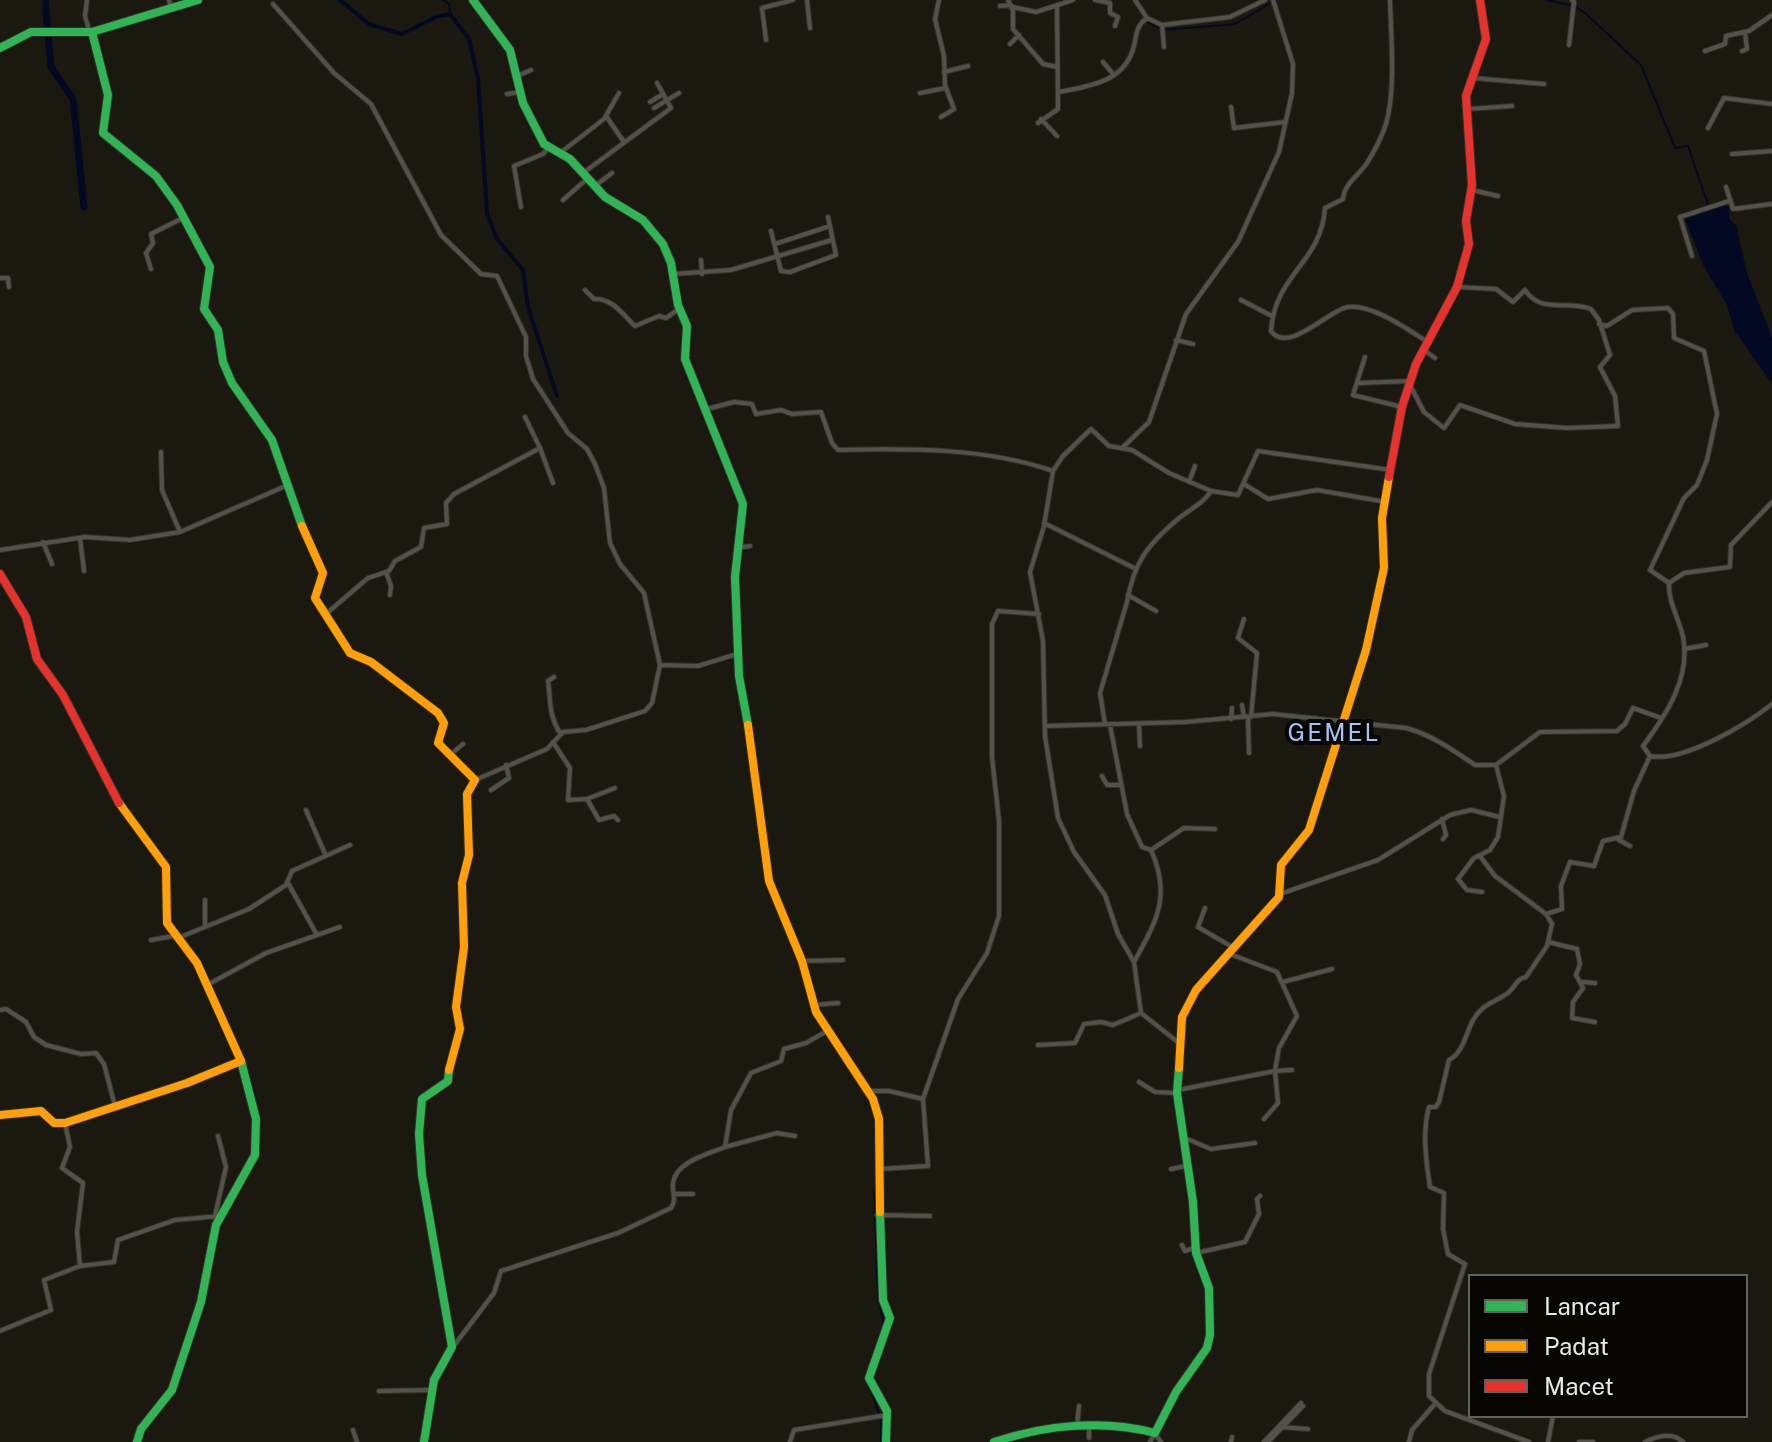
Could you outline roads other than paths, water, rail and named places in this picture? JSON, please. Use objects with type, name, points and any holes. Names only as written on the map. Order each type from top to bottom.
[{"type":"street","points":[[87,0],[85,16],[108,95],[103,133],[156,176],[210,267],[211,278],[203,304],[218,330],[225,368],[234,388],[270,435],[305,535],[323,573],[315,596],[350,653],[371,662],[438,713],[444,725],[437,741],[475,780]]},
{"type":"street","points":[[0,48],[35,31],[91,32],[170,5],[198,0]]},
{"type":"street","points":[[473,0],[505,40],[520,92],[540,139],[585,175],[609,200],[651,227],[668,253],[679,309],[687,326],[683,353],[707,409],[725,464],[743,500],[737,548],[737,654],[769,881],[802,961],[813,1005],[868,1091],[879,1119],[877,1215],[883,1300],[890,1318],[869,1378],[886,1415],[886,1442]]},
{"type":"street","points":[[766,40],[762,8],[793,0]]},
{"type":"street","points":[[807,0],[810,28]]},
{"type":"street","points":[[939,0],[941,7],[935,17],[946,88],[954,110],[941,117]]},
{"type":"street","points":[[1000,6],[1011,4],[1033,13],[1073,0]]},
{"type":"street","points":[[1095,0],[1110,3],[1110,13],[1118,17],[1115,26]]},
{"type":"street","points":[[1135,0],[1145,19],[1162,28],[1230,17],[1265,0]]},
{"type":"street","points":[[1390,0],[1389,39],[1393,55],[1386,123],[1367,163],[1344,191],[1343,199],[1325,208],[1317,243],[1278,293],[1272,316],[1272,334],[1285,336],[1305,332],[1339,310],[1354,307],[1386,318],[1426,346],[1435,358]]},
{"type":"street","points":[[1280,894],[1281,865],[1309,830],[1315,803],[1333,761],[1341,721],[1366,650],[1381,589],[1385,558],[1382,518],[1409,382],[1457,287],[1470,237],[1466,221],[1472,190],[1466,96],[1486,39],[1480,0]]},
{"type":"street","points":[[1122,448],[1149,422],[1186,314],[1247,227],[1276,161],[1292,93],[1293,64],[1273,1]]},
{"type":"street","points":[[1569,45],[1573,3]]},
{"type":"street","points":[[273,4],[334,73],[373,107],[443,237],[481,274],[497,276],[526,337],[526,356],[533,379],[568,433],[587,449],[595,464],[605,490],[610,543],[620,564],[644,593],[660,665],[652,703],[645,711],[586,730],[560,733],[547,749],[475,780],[467,794],[469,859],[462,883],[464,947],[456,1007],[460,1029],[450,1060],[448,1081],[427,1092],[422,1099],[419,1134],[422,1178],[451,1349]]},
{"type":"street","points":[[1011,4],[1013,27],[1043,64],[1057,67]]},
{"type":"street","points":[[1057,5],[1059,92],[1056,113],[1040,121],[1057,136]]},
{"type":"street","points":[[1705,51],[1725,44],[1726,36],[1745,33],[1772,15]]},
{"type":"street","points":[[1059,92],[1103,82],[1114,75],[1128,63],[1138,26],[1145,19]]},
{"type":"street","points":[[1162,28],[1164,47]]},
{"type":"street","points":[[1742,51],[1747,49],[1745,33]]},
{"type":"street","points":[[1010,44],[1019,35]]},
{"type":"street","points":[[1103,62],[1114,75]]},
{"type":"street","points":[[944,72],[968,66]]},
{"type":"street","points":[[517,76],[531,70]]},
{"type":"street","points":[[1472,78],[1544,84]]},
{"type":"street","points":[[563,200],[585,175],[670,109],[657,83]]},
{"type":"street","points":[[920,93],[946,88]]},
{"type":"street","points":[[507,94],[520,92]]},
{"type":"street","points":[[560,153],[606,116],[619,93]]},
{"type":"street","points":[[654,108],[679,93]]},
{"type":"street","points":[[650,102],[663,94]]},
{"type":"street","points":[[1708,128],[1723,98],[1772,104]]},
{"type":"street","points":[[1468,109],[1512,106]]},
{"type":"street","points":[[1231,107],[1234,128],[1285,122]]},
{"type":"street","points":[[606,116],[624,142]]},
{"type":"street","points":[[521,207],[514,166],[543,154],[548,148]]},
{"type":"street","points":[[1732,154],[1772,151]]},
{"type":"street","points":[[595,186],[612,173]]},
{"type":"street","points":[[1726,187],[1734,209],[1772,204]]},
{"type":"street","points":[[1472,190],[1498,196]]},
{"type":"street","points":[[1692,256],[1679,218],[1729,201]]},
{"type":"street","points":[[771,231],[783,273],[836,255],[828,217]]},
{"type":"street","points":[[151,269],[146,253],[153,243],[151,234],[183,218]]},
{"type":"street","points":[[774,244],[830,226]]},
{"type":"street","points":[[673,274],[731,270],[832,240]]},
{"type":"street","points":[[701,260],[702,274]]},
{"type":"street","points":[[730,261],[731,270]]},
{"type":"street","points":[[0,278],[8,278],[9,287]]},
{"type":"street","points":[[1409,382],[1424,412],[1444,428],[1460,405],[1515,424],[1615,428],[1619,421],[1615,396],[1600,365],[1610,355],[1591,309],[1572,305],[1546,307],[1531,299],[1526,290],[1513,302],[1496,289],[1457,287]]},
{"type":"street","points":[[585,290],[594,299],[604,299],[617,308],[635,326],[659,316],[666,318],[679,309]]},
{"type":"street","points":[[1241,300],[1272,316]]},
{"type":"street","points":[[1599,324],[1608,326],[1632,310],[1668,308],[1673,314],[1674,338],[1701,348],[1707,358],[1717,414],[1707,460],[1696,487],[1684,498],[1650,570],[1669,583],[1684,649],[1678,688],[1643,746],[1650,756]]},
{"type":"street","points":[[1176,340],[1193,344]]},
{"type":"street","points":[[1365,357],[1354,396],[1402,407]]},
{"type":"street","points":[[1359,383],[1394,379],[1409,382]]},
{"type":"street","points":[[707,409],[734,402],[752,404],[756,414],[781,410],[792,414],[821,412],[832,443],[838,450],[902,449],[996,455],[1053,471]]},
{"type":"street","points":[[525,417],[553,483]]},
{"type":"street","points":[[1182,1046],[1141,1013],[1134,962],[1118,934],[1105,895],[1074,852],[1058,818],[1046,726],[1044,648],[1030,572],[1044,523],[1053,471],[1088,430],[1095,431],[1109,446],[1122,448],[1211,491],[1235,497],[1254,455],[1260,451],[1391,470]]},
{"type":"street","points":[[327,613],[368,578],[386,572],[402,556],[422,545],[424,528],[447,524],[446,503],[454,494],[540,448]]},
{"type":"street","points":[[161,452],[162,490],[180,532]]},
{"type":"street","points":[[1189,482],[1195,466]]},
{"type":"street","points":[[1243,484],[1268,499],[1317,490],[1386,502]]},
{"type":"street","points":[[0,550],[80,538],[124,540],[180,532],[288,485]]},
{"type":"street","points":[[1151,850],[1142,847],[1132,829],[1100,693],[1134,568],[1178,519],[1211,491]]},
{"type":"street","points":[[1669,583],[1684,573],[1729,568],[1731,545],[1772,502]]},
{"type":"street","points":[[1044,523],[1134,568]]},
{"type":"street","points":[[80,538],[84,571]]},
{"type":"street","points":[[43,542],[52,564]]},
{"type":"street","points":[[737,548],[750,546]]},
{"type":"street","points":[[386,572],[391,586],[390,595]]},
{"type":"street","points":[[0,574],[26,617],[37,659],[63,695],[128,819],[166,867],[169,877],[164,911],[175,938],[195,958],[241,1061],[256,1119],[257,1147],[248,1173],[217,1216],[175,1220],[145,1230],[116,1242],[113,1263],[80,1266],[42,1281],[51,1310],[0,1331]]},
{"type":"street","points":[[1128,595],[1156,611]]},
{"type":"street","points":[[879,1169],[928,1166],[923,1099],[958,999],[987,953],[999,916],[999,821],[992,739],[992,619],[1000,611],[1039,614]]},
{"type":"street","points":[[1244,619],[1238,639],[1257,653],[1247,717],[1249,753]]},
{"type":"street","points":[[1684,649],[1706,645]]},
{"type":"street","points":[[660,665],[698,666],[737,654]]},
{"type":"street","points":[[554,677],[548,681],[547,697],[552,720],[560,733]]},
{"type":"street","points":[[1650,756],[1665,757],[1707,742],[1772,704]]},
{"type":"street","points":[[1242,705],[1247,717]]},
{"type":"street","points":[[1231,719],[1232,708]]},
{"type":"street","points":[[1046,726],[1139,724],[1273,714],[1315,717],[1406,728],[1461,753],[1475,765],[1496,765],[1540,732],[1617,731],[1625,724],[1629,710],[1635,708],[1661,718]]},
{"type":"street","points":[[1315,717],[1314,729],[1325,732]]},
{"type":"street","points":[[1139,724],[1140,746]]},
{"type":"street","points":[[553,742],[570,768],[568,800],[587,799],[615,788]]},
{"type":"street","points":[[450,755],[463,744]]},
{"type":"street","points":[[1619,840],[1634,791],[1650,756]]},
{"type":"street","points":[[491,790],[509,778],[506,765]]},
{"type":"street","points":[[1482,892],[1470,892],[1458,880],[1474,858],[1488,853],[1496,843],[1504,791],[1496,765]]},
{"type":"street","points":[[1102,776],[1107,785],[1121,785]]},
{"type":"street","points":[[587,799],[599,819],[614,816],[618,820]]},
{"type":"street","points":[[306,810],[325,854]]},
{"type":"street","points":[[1150,1442],[1209,1342],[1209,1288],[1196,1250],[1193,1202],[1178,1091],[1181,1022],[1187,1003],[1280,894],[1378,860],[1442,819],[1471,810],[1500,817]]},
{"type":"street","points":[[1442,819],[1446,834],[1443,839]]},
{"type":"street","points":[[1151,850],[1184,828],[1215,829]]},
{"type":"street","points":[[1546,914],[1562,909],[1561,889],[1570,862],[1594,866],[1603,841],[1619,840],[1630,846]]},
{"type":"street","points":[[151,940],[175,938],[243,912],[288,883],[292,871],[350,845]]},
{"type":"street","points":[[1134,962],[1161,908],[1160,884],[1151,850]]},
{"type":"street","points":[[1468,1417],[1435,1404],[1429,1396],[1429,1374],[1465,1264],[1448,1254],[1443,1229],[1444,1193],[1430,1187],[1425,1139],[1427,1113],[1429,1107],[1438,1105],[1449,1060],[1460,1052],[1473,1021],[1483,1007],[1495,1003],[1518,979],[1527,976],[1548,942],[1552,924],[1546,914],[1495,876],[1480,856]]},
{"type":"street","points":[[288,883],[317,935]]},
{"type":"street","points":[[205,900],[205,925]]},
{"type":"street","points":[[1205,908],[1198,927],[1232,951],[1275,970],[1297,1015],[1279,1048],[1275,1071],[1278,1104],[1264,1119]]},
{"type":"street","points":[[207,985],[266,953],[340,927]]},
{"type":"street","points":[[1548,942],[1577,949],[1580,964],[1576,975],[1582,982],[1595,983]]},
{"type":"street","points":[[802,961],[843,960]]},
{"type":"street","points":[[1283,982],[1332,969]]},
{"type":"street","points":[[1582,982],[1581,992],[1572,1004],[1573,1020],[1595,1022]]},
{"type":"street","points":[[813,1005],[838,1003]]},
{"type":"street","points":[[0,1010],[7,1010],[23,1020],[34,1037],[49,1047],[83,1054],[96,1052],[104,1064],[115,1106]]},
{"type":"street","points":[[1038,1045],[1075,1043],[1084,1024],[1116,1025],[1141,1013]]},
{"type":"street","points":[[725,1147],[731,1110],[752,1072],[781,1062],[784,1049],[806,1043],[827,1031]]},
{"type":"street","points":[[0,1115],[41,1111],[54,1123],[65,1123],[187,1083],[241,1061]]},
{"type":"street","points":[[1139,1082],[1155,1092],[1178,1091],[1292,1070]]},
{"type":"street","points":[[868,1091],[889,1091],[923,1099]]},
{"type":"street","points":[[65,1123],[70,1147],[62,1168],[83,1182],[77,1232],[80,1266]]},
{"type":"street","points":[[424,1442],[438,1369],[494,1293],[501,1271],[636,1225],[671,1208],[673,1181],[697,1157],[777,1133],[795,1136]]},
{"type":"street","points":[[137,1442],[141,1429],[165,1402],[176,1378],[201,1302],[226,1168],[218,1136]]},
{"type":"street","points":[[1182,1138],[1211,1149],[1255,1143]]},
{"type":"street","points":[[1171,1169],[1186,1166]]},
{"type":"street","points":[[674,1194],[693,1194]]},
{"type":"street","points":[[1182,1245],[1184,1251],[1245,1242],[1259,1215],[1257,1199],[1260,1196]]},
{"type":"street","points":[[877,1215],[930,1216]]},
{"type":"street","points":[[379,1391],[432,1390]]},
{"type":"street","points":[[1266,1442],[1302,1404]]},
{"type":"street","points":[[1409,1442],[1412,1430],[1435,1404]]},
{"type":"street","points":[[1077,1428],[1079,1406]]},
{"type":"street","points":[[790,1442],[794,1430],[886,1415]]},
{"type":"street","points":[[1470,1418],[1529,1442]]},
{"type":"street","points":[[1548,1442],[1553,1418]]},
{"type":"street","points":[[994,1442],[1029,1431],[1129,1425],[1155,1433],[1161,1442]]},
{"type":"street","points":[[1089,1427],[1089,1438]]},
{"type":"street","points":[[1280,1427],[1308,1429]]},
{"type":"street","points":[[353,1430],[357,1442]]},
{"type":"street","points":[[1645,1442],[1660,1435],[1683,1442]]},
{"type":"street","points":[[1579,1442],[1593,1442]]},
{"type":"water","points":[[1729,204],[1729,219],[1736,225],[1747,273],[1772,338],[1772,384],[1734,330],[1727,305],[1704,267],[1685,219]]},
{"type":"waterway","points":[[45,0],[51,67],[73,99],[84,207]]},
{"type":"waterway","points":[[340,0],[369,24],[402,34],[436,17],[450,14],[469,39],[478,78],[487,213],[497,239],[523,270],[528,307],[557,396]]},
{"type":"waterway","points":[[443,0],[449,4],[450,14]]},
{"type":"waterway","points":[[1133,0],[1146,21],[1162,30],[1235,24],[1276,0]]},
{"type":"waterway","points":[[1547,0],[1574,6],[1585,13],[1641,65],[1675,148],[1688,146],[1710,210]]},
{"type":"waterway","points":[[874,1192],[878,1296],[884,1325],[866,1377],[881,1419],[881,1442]]},
{"type":"district","name":"GEMEL","points":[[1334,734]]}]
